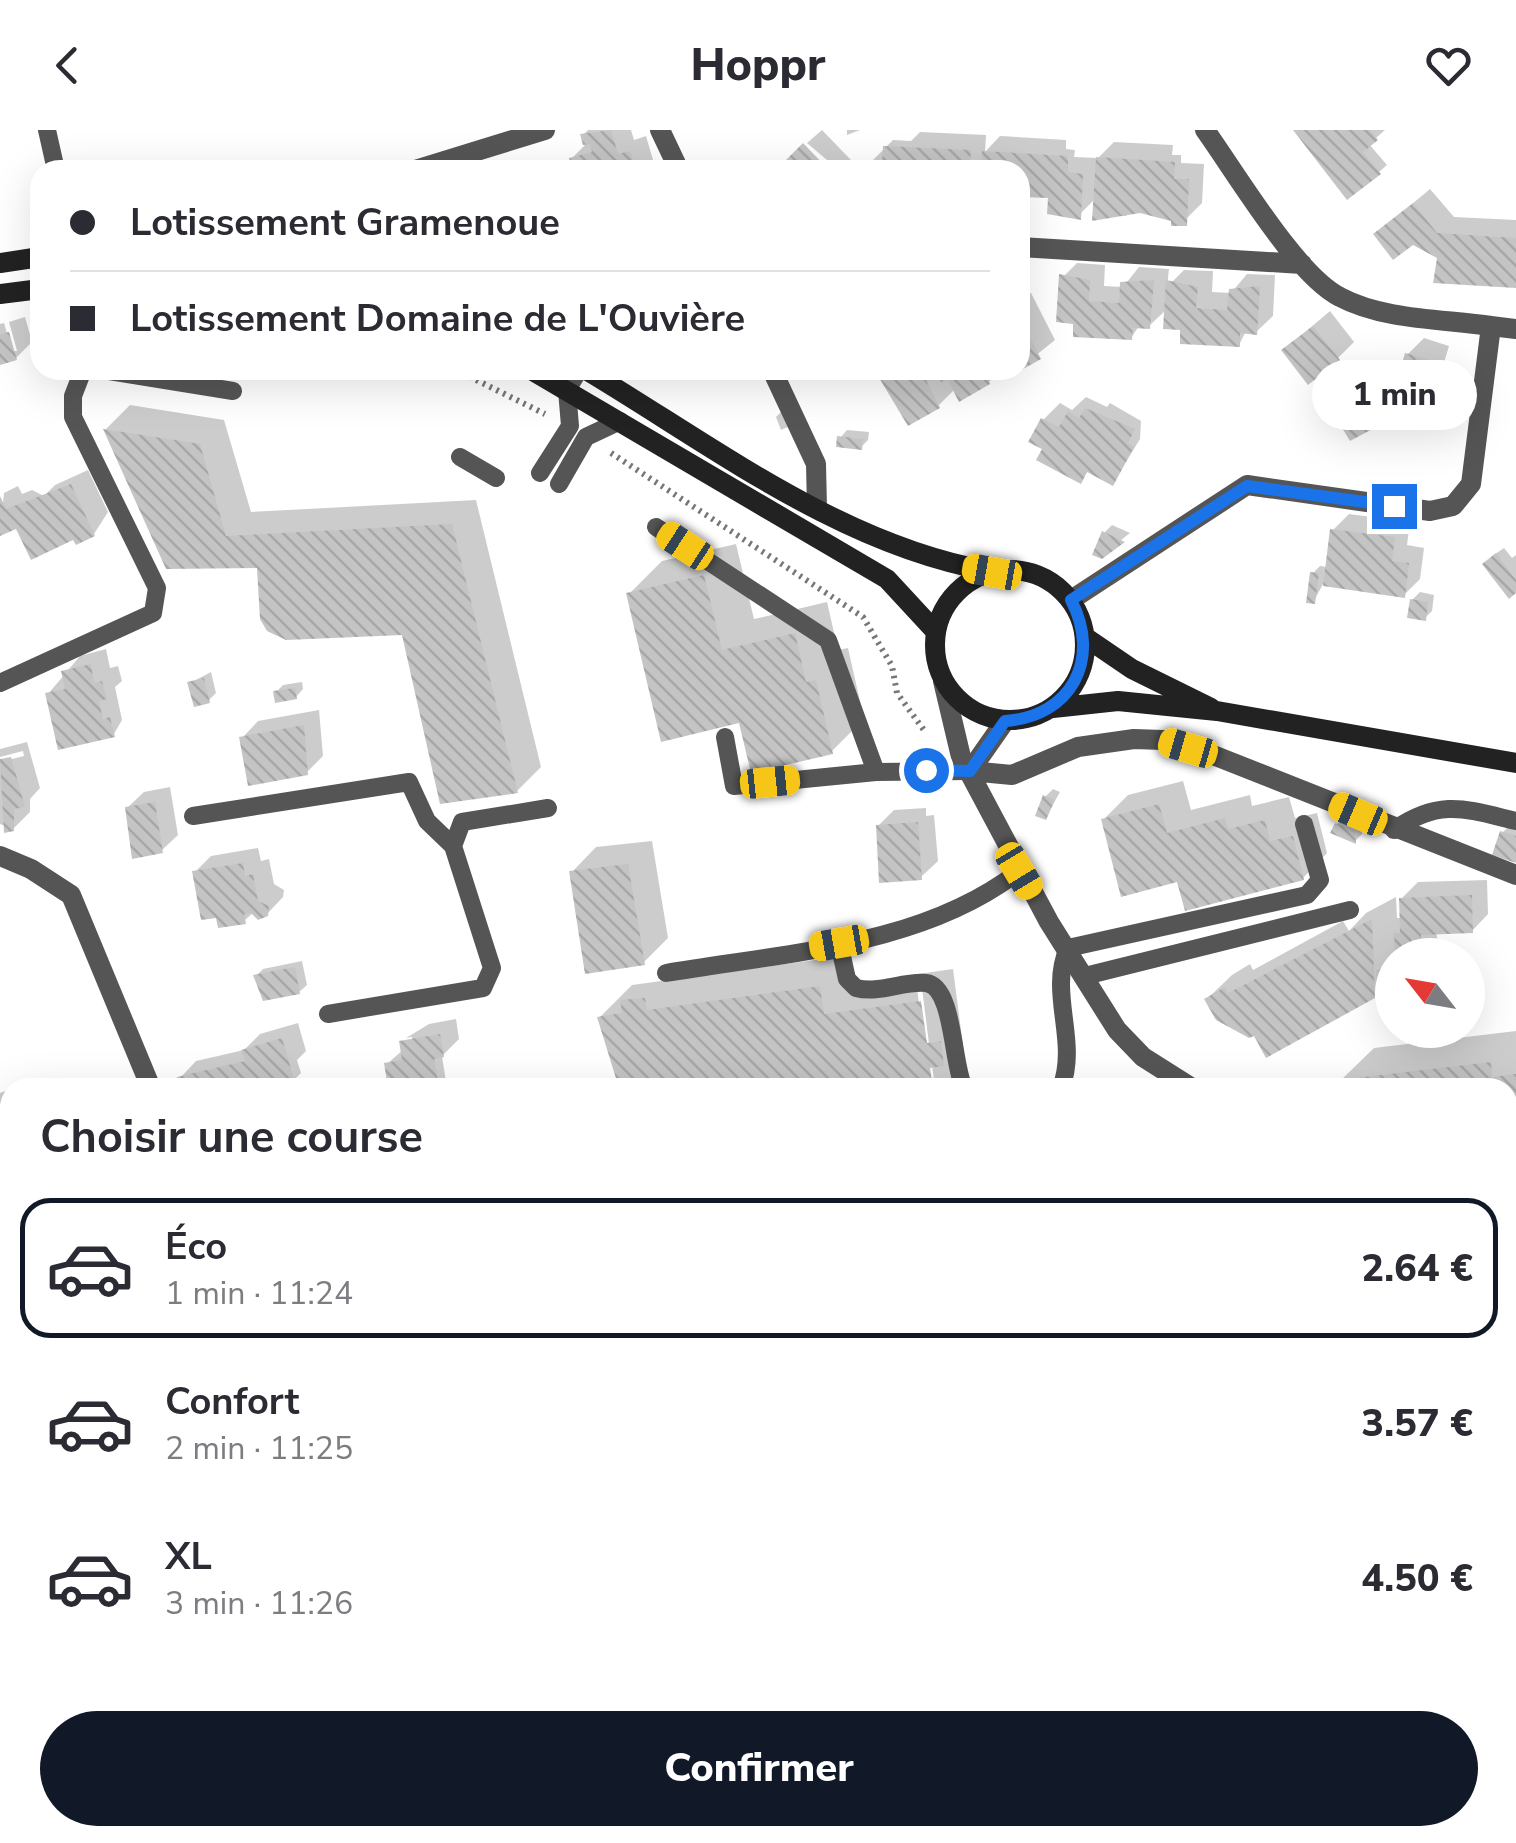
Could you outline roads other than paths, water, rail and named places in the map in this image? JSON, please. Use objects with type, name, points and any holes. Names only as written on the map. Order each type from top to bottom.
[{"type":"main road","points":[[0,263],[30,258]]},
{"type":"main road","points":[[0,294],[30,290]]},
{"type":"main road","points":[[550,380],[887,578],[936,632]]},
{"type":"main road","points":[[600,380],[808,503],[904,550],[992,572],[1036,574],[1071,600],[1085,637],[1079,677],[1052,708],[1038,716],[1005,721],[980,715],[958,701],[943,681],[934,648],[936,632],[955,593],[992,572]]},
{"type":"main road","points":[[1085,637],[1132,669],[1217,711]]},
{"type":"main road","points":[[1052,708],[1118,700],[1217,711],[1516,762]]},
{"type":"street","points":[[448,160],[545,130]]},
{"type":"street","points":[[660,130],[674,160]]},
{"type":"street","points":[[1205,130],[1302,264],[1338,297],[1378,310],[1516,328]]},
{"type":"street","points":[[1030,250],[1302,264]]},
{"type":"street","points":[[1071,600],[1247,486],[1430,511],[1453,506],[1471,484],[1491,326]]},
{"type":"street","points":[[777,380],[816,464],[808,503]]},
{"type":"street","points":[[943,681],[956,745],[1019,871],[1130,1044],[1178,1078]]},
{"type":"street","points":[[970,771],[1005,721]]},
{"type":"street","points":[[970,771],[1012,775],[1078,747],[1163,740],[1213,755],[1516,876]]},
{"type":"street","points":[[0,856],[31,869],[71,895],[147,1078]]},
{"type":"lane","points":[[47,130],[54,160]]},
{"type":"lane","points":[[0,684],[154,613],[157,588],[73,417],[80,380]]},
{"type":"lane","points":[[165,380],[233,391]]},
{"type":"lane","points":[[540,473],[570,426],[568,390],[576,380]]},
{"type":"lane","points":[[559,484],[586,437],[620,421]]},
{"type":"lane","points":[[460,457],[496,478]]},
{"type":"lane","points":[[656,527],[828,640],[876,772]]},
{"type":"lane","points":[[724,737],[734,786],[876,772],[970,771]]},
{"type":"lane","points":[[194,816],[408,782],[427,822],[453,846],[492,968],[482,988],[328,1014]]},
{"type":"lane","points":[[1394,830],[1410,819],[1450,806],[1516,821]]},
{"type":"lane","points":[[453,846],[462,822],[548,808]]},
{"type":"lane","points":[[1064,1078],[1070,1062],[1059,988],[1060,967],[1068,948],[1307,895],[1320,880],[1304,824]]},
{"type":"lane","points":[[666,973],[839,943],[950,914],[986,897],[1019,871]]},
{"type":"lane","points":[[1085,976],[1350,910]]},
{"type":"lane","points":[[839,943],[847,979],[856,988],[927,983],[938,988],[945,999],[959,1078]]}]
